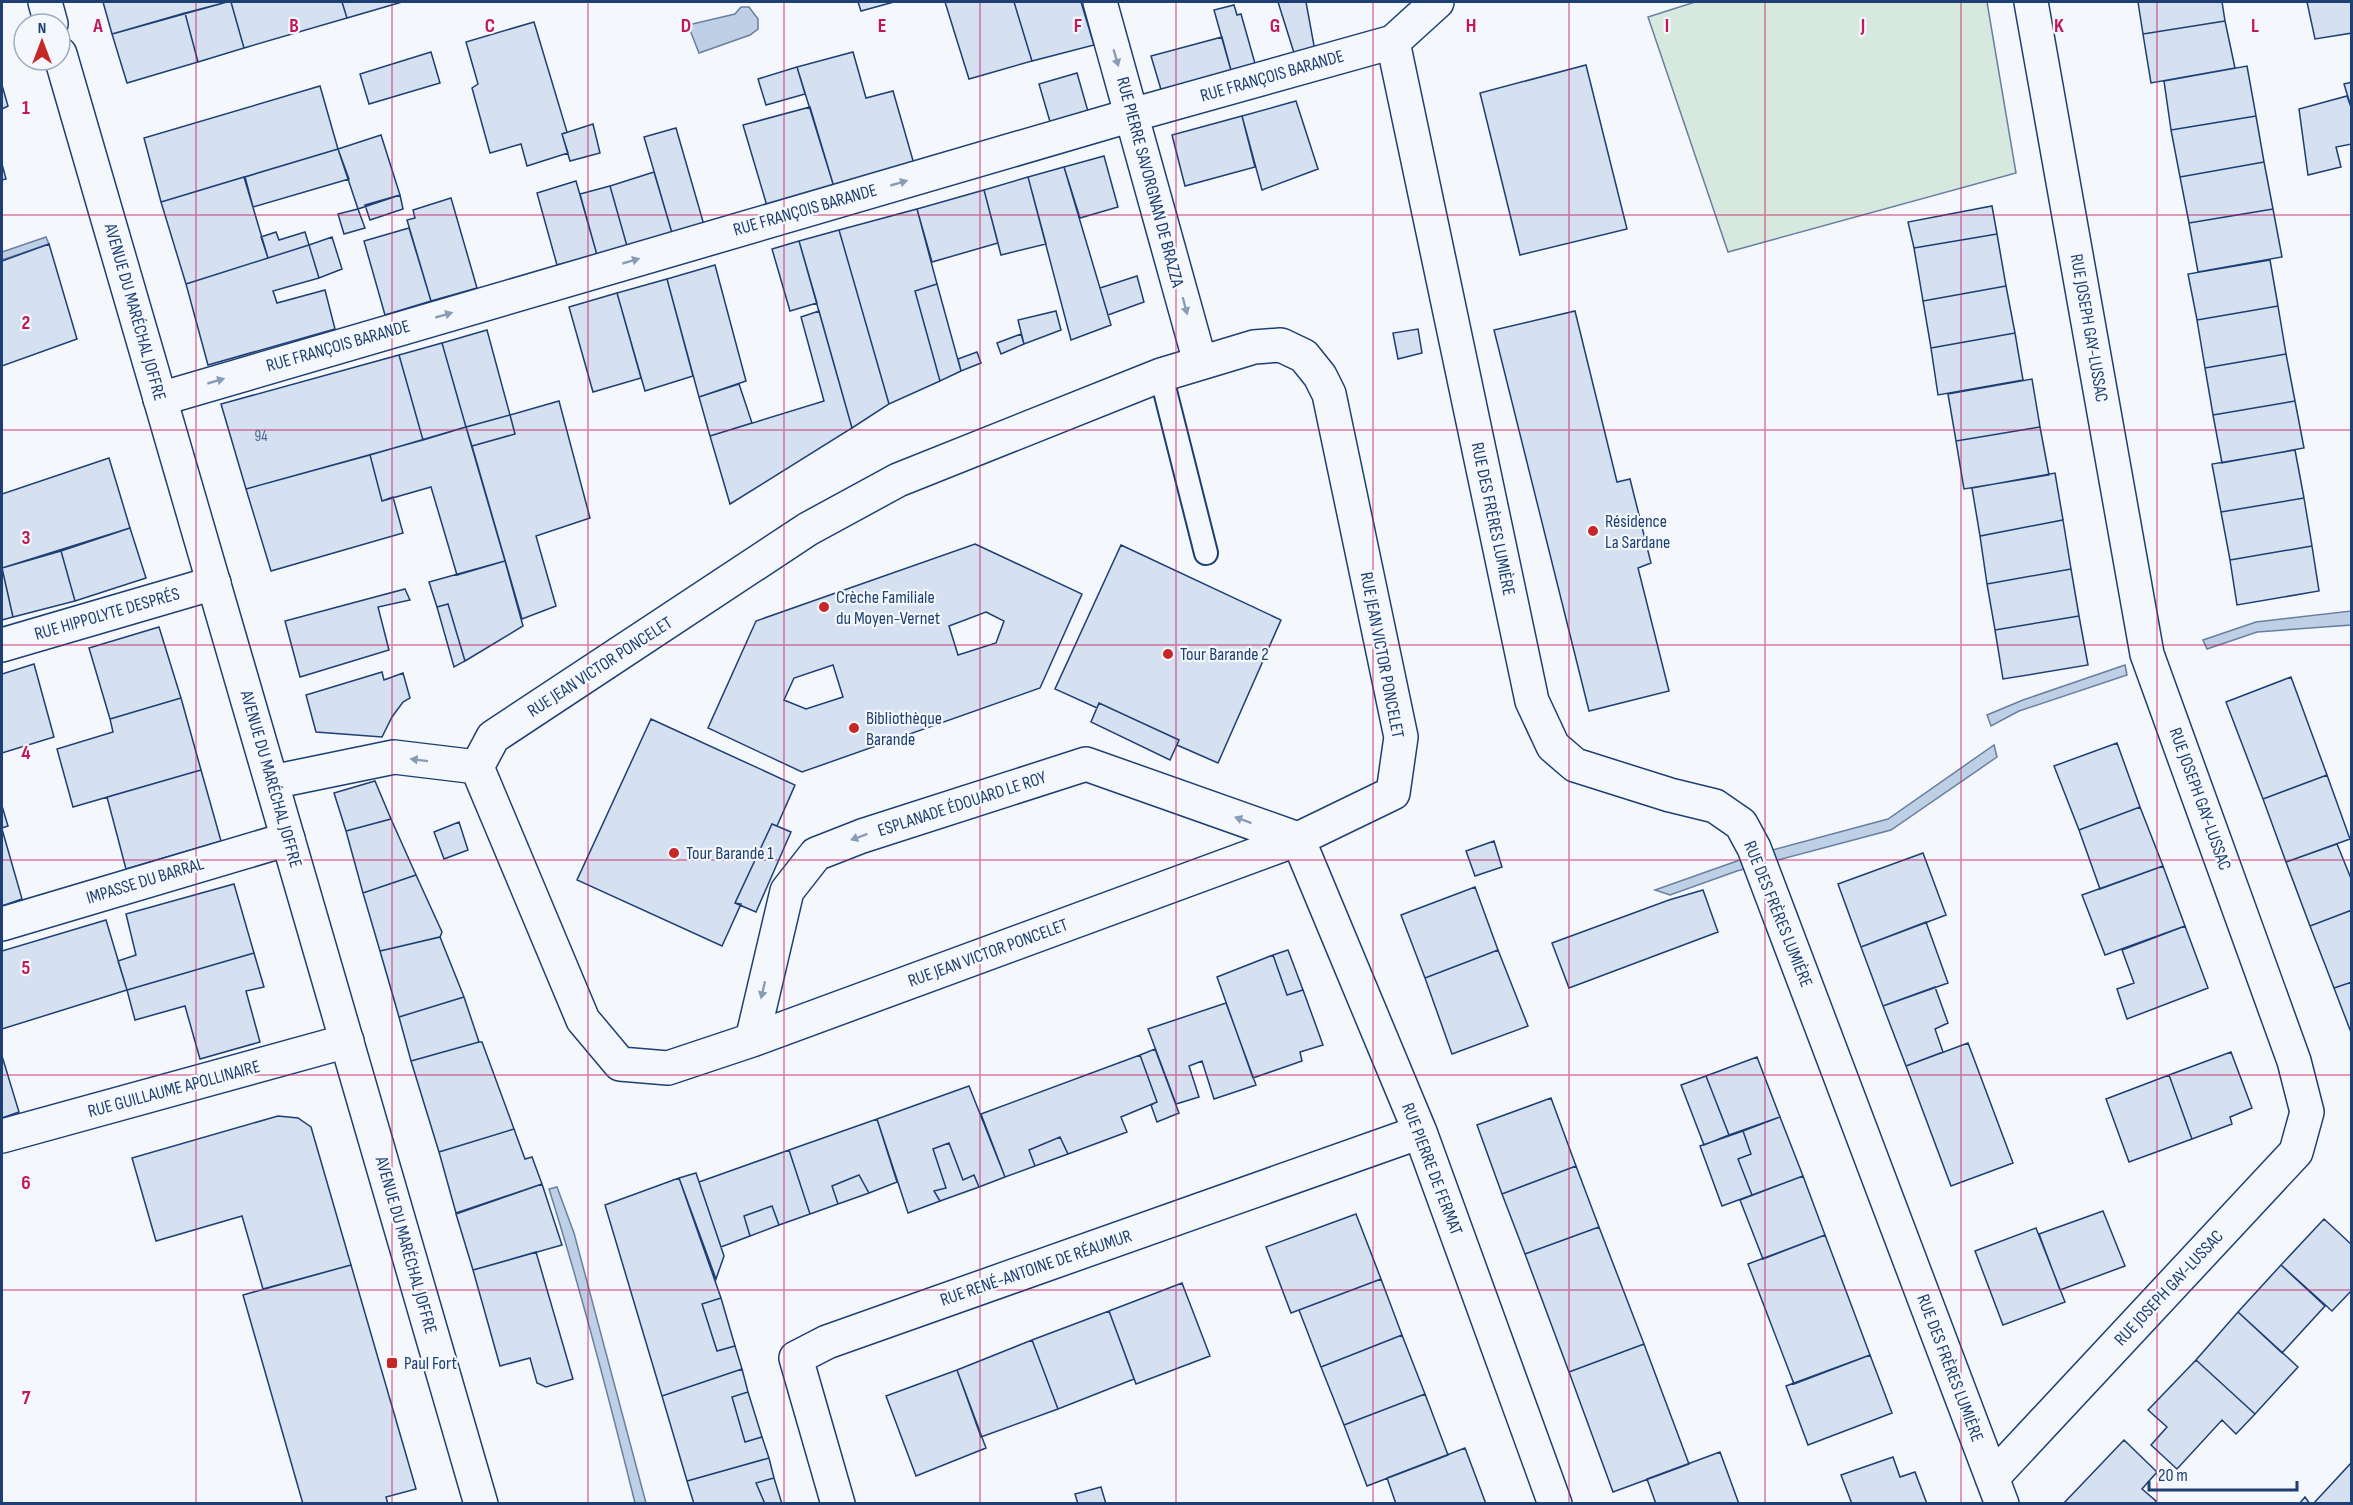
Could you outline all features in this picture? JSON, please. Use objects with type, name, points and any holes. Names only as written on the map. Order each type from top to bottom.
[{"type":"street","name":"RUE PIERRE SAVORGNAN DE BRAZZA","points":[[1100,2],[1200,362]]},
{"type":"street","name":"RUE FRANÇOIS BARANDE","points":[[160,399],[1132,115],[1393,42],[1437,2]]},
{"type":"street","name":"RUE JOSEPH GAY-LUSSAC","points":[[1997,1491],[2296,1152],[2307,1112],[2294,1061],[2147,654],[2031,2]]},
{"type":"street","name":"RUE DES FRÈRES LUMIÈRE","points":[[1393,42],[1532,701],[1553,746],[1575,765],[1670,795],[1715,806],[1741,824],[1754,848],[1997,1491]]},
{"type":"street","name":"AVENUE DU MARÉCHAL JOFFRE","points":[[65,72],[481,1503]]},
{"type":"street","name":"RUE JEAN VICTOR PONCELET","points":[[1281,345],[1304,356],[1320,376],[1329,394],[1401,737],[1393,793],[1298,839],[752,1040],[668,1068],[620,1064],[583,1020],[477,767],[493,737],[808,528],[898,480],[1161,375],[1200,362],[1254,347],[1281,345]]},
{"type":"street","name":"RUE HIPPOLYTE DESPRÉS","points":[[2,645],[214,583]]},
{"type":"street","points":[[272,782],[394,757],[477,767]]},
{"type":"street","name":"ESPLANADE ÉDOUARD LE ROY","points":[[752,1040],[787,891],[816,854],[862,836],[1086,764],[1298,839]]},
{"type":"street","name":"IMPASSE DU BARRAL","points":[[2,924],[288,839]]},
{"type":"street","name":"RUE PIERRE DE FERMAT","points":[[1298,839],[1420,1132],[1555,1503]]},
{"type":"street","name":"RUE GUILLAUME APOLLINAIRE","points":[[2,1136],[347,1041]]},
{"type":"street","name":"RUE RENÉ-ANTOINE DE RÉAUMUR","points":[[838,1503],[796,1358],[827,1342],[1420,1132]]},
{"type":"lane","points":[[1161,375],[1206,553]]},
{"type":"shaded area","points":[[1695,2],[1987,2],[2016,173],[1728,252],[1648,17]]},
{"type":"water","points":[[741,7],[749,7],[758,19],[758,29],[750,35],[699,53],[688,25],[735,14]]},
{"type":"water","points":[[46,237],[49,244],[2,260],[2,252]]},
{"type":"water","points":[[2351,611],[2351,625],[2257,632],[2207,649],[2203,640],[2256,622]]},
{"type":"water","points":[[2125,665],[2127,675],[2019,711],[1991,726],[1987,715],[2023,700]]},
{"type":"water","points":[[1994,745],[1997,757],[1891,830],[1737,871],[1670,895],[1655,890],[1754,855],[1888,819]]},
{"type":"water","points":[[557,1187],[574,1233],[646,1503],[635,1503],[595,1346],[549,1189]]},
{"type":"building","points":[[103,2],[227,2],[112,34]]},
{"type":"building","points":[[231,2],[244,48],[198,62],[185,13]]},
{"type":"building","points":[[231,2],[342,2],[347,18],[244,48]]},
{"type":"building","points":[[342,2],[402,2],[347,18]]},
{"type":"building","points":[[858,2],[894,2],[861,11]]},
{"type":"building","points":[[945,2],[1014,2],[1032,61],[969,79]]},
{"type":"building","points":[[1014,2],[1081,2],[1094,45],[1032,61]]},
{"type":"building","points":[[1278,2],[1306,2],[1315,51],[1295,56]]},
{"type":"building","points":[[2138,2],[2222,2],[2225,21],[2143,34]]},
{"type":"building","points":[[2307,2],[2352,2],[2352,33],[2315,39]]},
{"type":"building","points":[[1234,5],[1237,15],[1241,14],[1256,67],[1232,74],[1214,10]]},
{"type":"building","points":[[185,13],[198,62],[127,83],[112,34]]},
{"type":"building","points":[[2225,21],[2235,68],[2151,83],[2143,34]]},
{"type":"building","points":[[534,22],[567,132],[562,134],[568,153],[527,166],[521,144],[490,153],[472,88],[478,84],[466,42]]},
{"type":"building","points":[[1222,37],[1232,74],[1162,93],[1151,56]]},
{"type":"building","points":[[431,52],[440,83],[369,104],[360,74]]},
{"type":"building","points":[[853,52],[866,98],[893,91],[914,164],[834,187],[797,67]]},
{"type":"building","points":[[1586,65],[1627,229],[1520,255],[1480,93]]},
{"type":"building","points":[[2247,66],[2256,116],[2171,130],[2164,81]]},
{"type":"building","points":[[797,67],[805,94],[766,105],[758,79]]},
{"type":"building","points":[[1077,73],[1089,115],[1051,125],[1039,84]]},
{"type":"building","points":[[2352,82],[2352,110],[2344,84]]},
{"type":"building","points":[[2,85],[8,106],[2,109]]},
{"type":"building","points":[[320,86],[338,149],[161,202],[144,138]]},
{"type":"building","points":[[2347,96],[2352,110],[2352,144],[2336,147],[2341,167],[2308,175],[2299,109]]},
{"type":"building","points":[[1296,101],[1318,169],[1262,190],[1242,116]]},
{"type":"building","points":[[810,107],[834,187],[767,206],[743,125]]},
{"type":"building","points":[[1242,116],[1255,167],[1185,186],[1172,135]]},
{"type":"building","points":[[2256,116],[2264,162],[2180,177],[2171,130]]},
{"type":"building","points":[[593,124],[600,153],[570,161],[562,134]]},
{"type":"building","points":[[676,128],[704,225],[672,233],[644,137]]},
{"type":"building","points":[[381,135],[400,195],[358,209],[338,149]]},
{"type":"building","points":[[338,149],[349,179],[253,207],[245,177]]},
{"type":"building","points":[[1104,156],[1118,207],[1080,218],[1064,167]]},
{"type":"building","points":[[2264,162],[2273,209],[2189,223],[2180,177]]},
{"type":"building","points":[[2,164],[6,179],[2,180]]},
{"type":"building","points":[[1064,167],[1111,325],[1071,340],[1028,177]]},
{"type":"building","points":[[654,172],[672,233],[627,246],[610,186]]},
{"type":"building","points":[[244,177],[268,258],[186,284],[161,202]]},
{"type":"building","points":[[1028,177],[1046,244],[1001,255],[984,190]]},
{"type":"building","points":[[576,181],[597,255],[557,265],[537,193]]},
{"type":"building","points":[[610,186],[627,246],[597,255],[580,194]]},
{"type":"building","points":[[984,190],[998,243],[932,262],[917,209]]},
{"type":"building","points":[[400,195],[403,209],[370,220],[365,205]]},
{"type":"building","points":[[451,198],[477,288],[431,301],[407,220],[415,218],[413,210]]},
{"type":"building","points":[[1992,206],[1997,234],[1914,248],[1908,222]]},
{"type":"building","points":[[358,209],[365,228],[344,234],[338,214]]},
{"type":"building","points":[[917,209],[937,284],[915,291],[940,381],[889,404],[839,230]]},
{"type":"building","points":[[2273,209],[2282,257],[2198,272],[2189,223]]},
{"type":"building","points":[[409,228],[431,301],[385,315],[364,241]]},
{"type":"building","points":[[839,230],[889,404],[852,428],[799,241]]},
{"type":"building","points":[[276,232],[279,240],[305,232],[309,245],[268,258],[261,237]]},
{"type":"building","points":[[1997,234],[2006,286],[1923,301],[1914,248]]},
{"type":"building","points":[[332,237],[342,269],[319,278],[309,245]]},
{"type":"building","points":[[799,241],[817,303],[790,311],[772,249]]},
{"type":"building","points":[[49,244],[77,339],[2,366],[2,261]]},
{"type":"building","points":[[309,245],[319,278],[273,291],[277,303],[325,290],[335,329],[208,365],[186,284]]},
{"type":"building","points":[[2270,260],[2278,306],[2197,320],[2188,274]]},
{"type":"building","points":[[715,265],[746,381],[699,397],[667,279]]},
{"type":"building","points":[[1137,276],[1144,302],[1108,315],[1100,288]]},
{"type":"building","points":[[667,279],[693,376],[645,391],[617,293]]},
{"type":"building","points":[[937,284],[961,371],[940,381],[915,291]]},
{"type":"building","points":[[2006,286],[2015,333],[1931,348],[1923,301]]},
{"type":"building","points":[[617,293],[641,378],[593,392],[569,307]]},
{"type":"building","points":[[2278,306],[2286,354],[2205,368],[2197,320]]},
{"type":"building","points":[[819,311],[852,428],[730,504],[710,436],[824,401],[801,317]]},
{"type":"building","points":[[1056,311],[1061,330],[1024,344],[1018,320]]},
{"type":"building","name":"Résidence La Sardane","points":[[1575,311],[1617,482],[1630,479],[1651,563],[1638,568],[1669,691],[1589,711],[1494,330]]},
{"type":"building","points":[[1418,329],[1422,353],[1398,359],[1393,333]]},
{"type":"building","points":[[487,330],[510,415],[466,427],[442,343]]},
{"type":"building","points":[[2015,333],[2023,380],[1938,395],[1931,348]]},
{"type":"building","points":[[1021,334],[1024,344],[1001,354],[997,343]]},
{"type":"building","points":[[442,343],[466,427],[423,440],[399,355]]},
{"type":"building","points":[[977,352],[981,363],[961,371],[958,359]]},
{"type":"building","points":[[2286,354],[2295,401],[2213,415],[2205,368]]},
{"type":"building","points":[[399,355],[423,440],[246,489],[221,404]]},
{"type":"building","points":[[2032,379],[2040,427],[1956,441],[1948,394]]},
{"type":"building","points":[[739,384],[752,423],[710,436],[699,397]]},
{"type":"building","points":[[559,401],[590,518],[536,536],[556,606],[522,619],[472,446],[515,434],[510,415]]},
{"type":"building","points":[[2295,401],[2304,448],[2222,463],[2213,415]]},
{"type":"building","points":[[510,415],[515,434],[472,446],[466,427]]},
{"type":"building","points":[[466,427],[505,561],[457,575],[431,487],[382,501],[370,455]]},
{"type":"building","points":[[2040,427],[2049,475],[1964,489],[1956,441]]},
{"type":"building","points":[[2295,450],[2304,498],[2221,512],[2212,464]]},
{"type":"building","points":[[370,455],[382,501],[393,497],[403,533],[271,571],[246,489]]},
{"type":"building","points":[[109,458],[130,528],[2,568],[2,494]]},
{"type":"building","points":[[2055,473],[2063,520],[1980,536],[1972,488]]},
{"type":"building","points":[[2304,498],[2312,546],[2230,560],[2221,512]]},
{"type":"building","points":[[2063,520],[2071,569],[1987,584],[1980,536]]},
{"type":"building","points":[[130,528],[146,578],[75,601],[61,551]]},
{"type":"building","points":[[975,544],[1082,594],[1040,688],[802,772],[708,728],[756,621]],"holes":[[[986,612],[1004,621],[996,643],[958,655],[949,626]],[[833,665],[843,697],[806,709],[784,700],[794,678]]]},
{"type":"building","name":"Tour Barande 2","points":[[1121,545],[1281,620],[1218,763],[1177,745],[1179,740],[1099,703],[1097,708],[1055,689]]},
{"type":"building","points":[[2312,546],[2319,591],[2237,605],[2230,560]]},
{"type":"building","points":[[61,551],[75,601],[13,617],[2,568]]},
{"type":"building","points":[[505,561],[523,626],[465,661],[448,604],[437,607],[429,582]]},
{"type":"building","points":[[2,568],[13,617],[2,620]]},
{"type":"building","points":[[2071,569],[2079,616],[1995,630],[1987,584]]},
{"type":"building","points":[[405,589],[410,600],[378,607],[389,650],[300,677],[285,621]]},
{"type":"building","points":[[448,604],[465,661],[454,667],[437,607]]},
{"type":"building","points":[[2079,616],[2088,665],[2003,679],[1995,630]]},
{"type":"building","points":[[159,627],[181,698],[110,719],[89,648]]},
{"type":"building","points":[[34,664],[54,737],[2,753],[2,674]]},
{"type":"building","points":[[382,672],[384,680],[403,673],[410,698],[403,702],[392,717],[382,737],[316,732],[306,695]]},
{"type":"building","points":[[2291,677],[2327,775],[2263,799],[2226,702]]},
{"type":"building","points":[[181,698],[201,770],[73,807],[57,749],[113,732],[110,719]]},
{"type":"building","points":[[1099,703],[1179,740],[1170,760],[1091,722]]},
{"type":"building","name":"Tour Barande 1","points":[[651,719],[795,785],[777,826],[772,824],[735,903],[741,904],[722,946],[577,880]]},
{"type":"building","points":[[2117,743],[2140,807],[2079,830],[2054,766]]},
{"type":"building","points":[[201,770],[221,841],[126,869],[107,797]]},
{"type":"building","points":[[2327,775],[2350,839],[2286,862],[2263,799]]},
{"type":"building","points":[[375,781],[391,819],[346,831],[334,793]]},
{"type":"building","points":[[2,806],[8,826],[2,828]]},
{"type":"building","points":[[2140,807],[2163,866],[2100,889],[2079,830]]},
{"type":"building","points":[[391,819],[416,875],[363,893],[346,831]]},
{"type":"building","points":[[459,822],[468,850],[444,859],[434,832]]},
{"type":"building","points":[[772,824],[791,832],[756,912],[735,903]]},
{"type":"building","points":[[2,829],[22,899],[2,906]]},
{"type":"building","points":[[1494,841],[1502,867],[1475,876],[1466,851]]},
{"type":"building","points":[[2337,844],[2352,881],[2352,910],[2310,926],[2286,862]]},
{"type":"building","points":[[1923,853],[1946,915],[1861,947],[1838,884]]},
{"type":"building","points":[[2163,866],[2185,926],[2105,955],[2082,895]]},
{"type":"building","points":[[416,875],[442,932],[440,937],[380,951],[363,893]]},
{"type":"building","points":[[234,884],[254,953],[127,990],[118,961],[136,955],[126,914]]},
{"type":"building","points":[[1475,887],[1498,950],[1425,978],[1401,915]]},
{"type":"building","points":[[1703,890],[1718,932],[1569,988],[1552,943],[1669,900]]},
{"type":"building","points":[[2352,910],[2352,982],[2334,988],[2310,926]]},
{"type":"building","points":[[106,920],[127,990],[2,1029],[2,951]]},
{"type":"building","points":[[1926,922],[1948,983],[1883,1006],[1861,947]]},
{"type":"building","points":[[2185,926],[2208,988],[2127,1019],[2117,989],[2134,983],[2122,950]]},
{"type":"building","points":[[440,937],[464,997],[399,1017],[380,951]]},
{"type":"building","points":[[1288,950],[1303,990],[1287,995],[1273,955]]},
{"type":"building","points":[[1498,950],[1528,1026],[1452,1054],[1425,978]]},
{"type":"building","points":[[254,953],[264,987],[246,991],[260,1042],[200,1059],[185,1006],[135,1020],[127,990]]},
{"type":"building","points":[[1273,955],[1287,995],[1303,990],[1323,1045],[1300,1052],[1302,1061],[1253,1078],[1217,977]]},
{"type":"building","points":[[2352,982],[2352,1035],[2334,988]]},
{"type":"building","points":[[1935,987],[1948,1023],[1935,1029],[1943,1052],[1906,1066],[1883,1006]]},
{"type":"building","points":[[464,997],[479,1042],[411,1061],[399,1017]]},
{"type":"building","points":[[1226,1003],[1256,1085],[1214,1099],[1202,1061],[1189,1066],[1199,1097],[1176,1104],[1148,1029]]},
{"type":"building","points":[[482,1042],[514,1129],[439,1152],[411,1061]]},
{"type":"building","points":[[1968,1043],[2013,1163],[1951,1186],[1906,1066]]},
{"type":"building","points":[[1155,1049],[1179,1113],[1157,1122],[1151,1105],[1157,1102],[1140,1055]]},
{"type":"building","points":[[2231,1052],[2252,1108],[2230,1117],[2232,1124],[2192,1139],[2169,1075]]},
{"type":"building","points":[[1140,1055],[1157,1102],[1121,1117],[1127,1132],[1068,1154],[1060,1137],[1029,1150],[1035,1166],[1005,1177],[981,1114]]},
{"type":"building","points":[[2,1056],[19,1112],[2,1118]]},
{"type":"building","points":[[1757,1057],[1780,1117],[1729,1135],[1706,1076]]},
{"type":"building","points":[[2169,1075],[2192,1139],[2129,1162],[2106,1099]]},
{"type":"building","points":[[1706,1076],[1729,1135],[1704,1145],[1681,1085]]},
{"type":"building","points":[[969,1086],[1005,1177],[979,1187],[974,1175],[963,1180],[949,1143],[933,1149],[946,1188],[934,1191],[940,1201],[908,1213],[877,1119]]},
{"type":"building","points":[[1551,1098],[1576,1166],[1502,1194],[1477,1125]]},
{"type":"building","points":[[278,1116],[298,1118],[311,1127],[351,1265],[263,1289],[242,1216],[156,1241],[132,1158]]},
{"type":"building","points":[[1780,1117],[1803,1176],[1752,1195],[1738,1159],[1751,1154],[1743,1131]]},
{"type":"building","points":[[877,1119],[897,1182],[869,1193],[859,1175],[832,1186],[838,1204],[810,1214],[789,1150]]},
{"type":"building","points":[[514,1129],[525,1159],[532,1157],[542,1184],[456,1213],[439,1152]]},
{"type":"building","points":[[1743,1131],[1751,1154],[1738,1159],[1752,1195],[1722,1206],[1700,1146]]},
{"type":"building","points":[[1060,1137],[1068,1154],[1035,1166],[1029,1150]]},
{"type":"building","points":[[949,1143],[963,1180],[974,1175],[979,1187],[940,1201],[934,1191],[946,1188],[933,1149]]},
{"type":"building","points":[[789,1150],[810,1214],[779,1225],[772,1206],[744,1216],[750,1236],[721,1247],[699,1182]]},
{"type":"building","points":[[1576,1166],[1599,1227],[1525,1254],[1502,1194]]},
{"type":"building","points":[[696,1173],[724,1256],[716,1279],[679,1178]]},
{"type":"building","points":[[859,1175],[869,1193],[838,1204],[832,1186]]},
{"type":"building","points":[[1803,1176],[1825,1235],[1763,1259],[1740,1200]]},
{"type":"building","points":[[679,1178],[721,1298],[702,1304],[717,1351],[735,1346],[742,1369],[662,1396],[605,1205]]},
{"type":"building","points":[[542,1184],[562,1245],[473,1270],[456,1214]]},
{"type":"building","points":[[772,1206],[779,1225],[750,1236],[744,1216]]},
{"type":"building","points":[[2103,1211],[2125,1266],[2060,1290],[2039,1234]]},
{"type":"building","points":[[1356,1214],[1381,1279],[1291,1313],[1266,1247]]},
{"type":"building","points":[[2324,1219],[2352,1245],[2352,1290],[2332,1311],[2281,1265]]},
{"type":"building","points":[[1599,1227],[1644,1344],[1569,1372],[1525,1254]]},
{"type":"building","points":[[2036,1228],[2065,1302],[2003,1325],[1975,1251]]},
{"type":"building","points":[[1825,1235],[1870,1355],[1794,1384],[1748,1264]]},
{"type":"building","points":[[536,1252],[573,1379],[546,1387],[537,1383],[530,1358],[500,1366],[473,1270]]},
{"type":"building","points":[[351,1265],[416,1489],[386,1497],[388,1504],[303,1504],[243,1295]]},
{"type":"building","points":[[2281,1265],[2325,1306],[2282,1353],[2238,1312]]},
{"type":"building","points":[[1381,1279],[1402,1335],[1321,1367],[1299,1310]]},
{"type":"building","points":[[1182,1283],[1210,1356],[1136,1384],[1109,1311]]},
{"type":"building","points":[[721,1298],[735,1346],[717,1351],[702,1304]]},
{"type":"building","points":[[1109,1311],[1134,1379],[1058,1409],[1032,1340]]},
{"type":"building","points":[[2238,1312],[2298,1367],[2255,1414],[2196,1360]]},
{"type":"building","points":[[1402,1335],[1425,1394],[1344,1425],[1321,1367]]},
{"type":"building","points":[[1032,1340],[1058,1409],[981,1437],[957,1370]]},
{"type":"building","points":[[1644,1344],[1689,1464],[1613,1492],[1569,1372]]},
{"type":"building","points":[[1870,1355],[1892,1413],[1808,1445],[1786,1386]]},
{"type":"building","points":[[2196,1360],[2255,1414],[2236,1434],[2222,1420],[2177,1469],[2151,1445],[2167,1427],[2148,1410]]},
{"type":"building","points":[[742,1369],[748,1392],[732,1397],[745,1442],[762,1437],[769,1458],[687,1481],[662,1396]]},
{"type":"building","points":[[957,1370],[986,1448],[916,1476],[886,1396]]},
{"type":"building","points":[[748,1392],[762,1437],[745,1442],[732,1397]]},
{"type":"building","points":[[1425,1394],[1448,1455],[1367,1486],[1344,1425]]},
{"type":"building","points":[[2124,1440],[2157,1472],[2142,1489],[2156,1501],[2154,1504],[2063,1504]]},
{"type":"building","points":[[1465,1448],[1486,1504],[1396,1504],[1387,1478]]},
{"type":"building","points":[[1720,1452],[1739,1504],[1656,1504],[1647,1479]]},
{"type":"building","points":[[1893,1457],[1900,1477],[1915,1472],[1927,1504],[1852,1504],[1841,1475]]},
{"type":"building","points":[[769,1458],[774,1478],[756,1483],[765,1504],[694,1504],[687,1481]]},
{"type":"building","points":[[2352,1462],[2352,1504],[2313,1504]]},
{"type":"building","points":[[774,1478],[782,1504],[765,1504],[756,1483]]},
{"type":"building","points":[[1101,1487],[1106,1504],[1078,1504],[1075,1494]]},
{"type":"building","points":[[2305,1497],[2310,1504],[2299,1504]]},
{"type":"place","name":"Résidence La Sardane","points":[[1593,531]]},
{"type":"place","name":"Crèche Familiale du Moyen-Vernet","points":[[824,607]]},
{"type":"place","name":"Tour Barande 2","points":[[1168,654]]},
{"type":"place","name":"Bibliothèque Barande","points":[[854,728]]},
{"type":"place","name":"Tour Barande 1","points":[[674,853]]},
{"type":"place","name":"Paul Fort","points":[[392,1363]]}]
